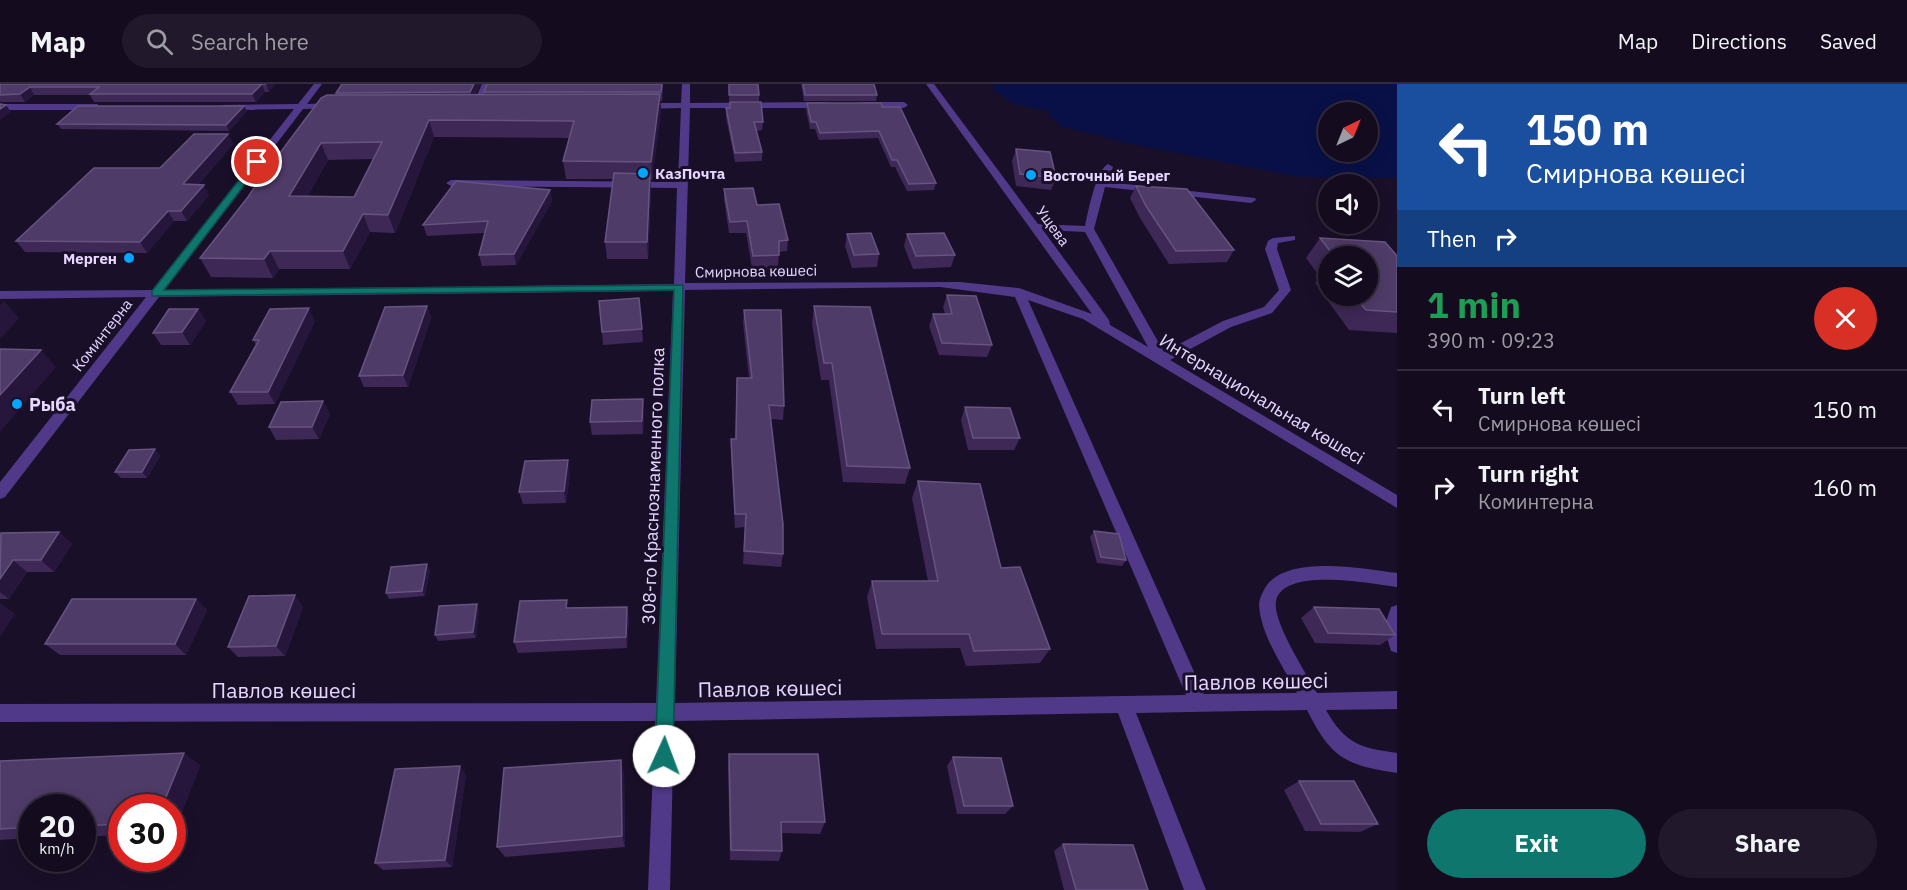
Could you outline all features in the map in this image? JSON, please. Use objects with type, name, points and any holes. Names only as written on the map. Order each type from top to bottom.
[{"type":"street","name":"Коминтерна","points":[[0,493],[318,84]]},
{"type":"street","points":[[476,106],[486,84]]},
{"type":"street","name":"308-го Краснознаменного полка","points":[[659,890],[686,84]]},
{"type":"street","name":"Ущева","points":[[930,84],[1108,327]]},
{"type":"street","points":[[627,106],[835,105]]},
{"type":"street","points":[[847,105],[904,105]]},
{"type":"street","points":[[220,106],[347,106]]},
{"type":"street","points":[[464,106],[487,106]]},
{"type":"street","points":[[0,107],[104,107]]},
{"type":"street","points":[[1108,167],[1089,229],[1161,359],[1227,324],[1268,309],[1285,290],[1271,249],[1273,241],[1291,238]]},
{"type":"street","points":[[452,183],[682,185]]},
{"type":"street","points":[[1101,184],[1251,200]]},
{"type":"street","points":[[1035,227],[1089,229]]},
{"type":"street","name":"Смирнова көшесі","points":[[0,295],[940,284],[979,286],[1019,292],[1061,305],[1108,327]]},
{"type":"street","points":[[1019,292],[1199,704]]},
{"type":"street","name":"Интернациональная көшесі","points":[[1108,327],[1397,502]]},
{"type":"street","points":[[1397,580],[1317,572],[1290,578],[1273,588],[1267,602],[1272,627],[1327,730],[1344,747],[1372,761],[1397,764]]},
{"type":"street","points":[[1397,612],[1393,627],[1397,645]]},
{"type":"street","name":"Павлов көшесі","points":[[0,713],[665,712],[1397,700]]},
{"type":"street","points":[[1124,705],[1195,890]]},
{"type":"shaded area","points":[[993,84],[1397,84],[1397,178],[1378,178],[1378,174],[1318,174],[1318,177],[1300,177],[1126,143],[1061,126],[1050,117],[1049,111],[1014,104],[995,91]]},
{"type":"building","points":[[0,84],[262,84],[252,94],[90,94],[99,87],[30,87],[20,94],[0,95]]},
{"type":"building","points":[[342,84],[474,84],[470,92],[336,93]]},
{"type":"building","points":[[487,84],[662,84],[661,92],[484,92]]},
{"type":"building","points":[[729,84],[758,84],[759,95],[729,95]]},
{"type":"building","points":[[803,84],[874,84],[877,95],[805,95]]},
{"type":"building","points":[[660,94],[651,162],[563,161],[574,121],[429,120],[388,215],[363,214],[343,251],[270,251],[264,259],[200,258],[248,197],[277,153],[280,153],[321,98],[327,95]],"holes":[[[382,142],[354,197],[289,196],[321,143]]]},
{"type":"building","points":[[730,102],[761,102],[763,122],[754,122],[762,152],[735,153],[726,108],[730,108]]},
{"type":"building","points":[[807,103],[881,103],[882,107],[900,107],[936,183],[909,184],[897,160],[892,160],[879,131],[820,133],[816,122],[811,122]]},
{"type":"building","points":[[78,106],[244,106],[226,125],[57,124]]},
{"type":"building","points":[[194,134],[228,134],[183,184],[204,185],[181,211],[168,211],[140,242],[16,241],[94,168],[160,168]]},
{"type":"building","points":[[1016,149],[1050,152],[1056,178],[1020,174]]},
{"type":"building","points":[[614,173],[650,174],[647,242],[605,242]]},
{"type":"building","points":[[456,181],[550,190],[514,254],[479,255],[488,221],[423,225]]},
{"type":"building","points":[[1136,186],[1187,189],[1234,250],[1176,251],[1146,206]]},
{"type":"building","points":[[753,188],[757,205],[779,204],[788,240],[779,241],[779,255],[753,256],[747,221],[730,222],[724,189]]},
{"type":"building","points":[[871,233],[879,254],[854,255],[847,234]]},
{"type":"building","points":[[944,233],[955,255],[916,256],[907,234]]},
{"type":"building","points":[[1320,238],[1385,242],[1397,256],[1397,312],[1366,310],[1363,306],[1378,306],[1378,246],[1326,246]]},
{"type":"building","points":[[947,295],[976,296],[992,345],[942,343],[933,314],[952,314]]},
{"type":"building","points":[[639,298],[642,329],[602,332],[599,301]]},
{"type":"building","points":[[427,306],[403,375],[359,376],[385,307]]},
{"type":"building","points":[[814,306],[870,307],[910,468],[847,466],[832,363],[824,363]]},
{"type":"building","points":[[309,308],[268,392],[230,392],[259,340],[253,340],[270,309]]},
{"type":"building","points":[[169,309],[198,309],[182,332],[153,333]]},
{"type":"building","points":[[744,310],[781,310],[784,406],[769,405],[783,524],[783,554],[744,551],[746,514],[735,514],[731,439],[736,439],[737,378],[752,378]]},
{"type":"building","points":[[0,349],[41,350],[0,395]]},
{"type":"building","points":[[643,399],[642,421],[590,422],[592,400]]},
{"type":"building","points":[[323,401],[312,427],[269,427],[281,402]]},
{"type":"building","points":[[965,407],[1010,408],[1020,438],[973,438]]},
{"type":"building","points":[[155,449],[142,472],[115,472],[129,450]]},
{"type":"building","points":[[568,460],[564,491],[519,492],[525,461]]},
{"type":"building","points":[[918,481],[980,484],[1001,568],[1020,567],[1050,649],[974,651],[969,634],[882,634],[872,581],[938,581]]},
{"type":"building","points":[[1094,531],[1119,534],[1126,560],[1101,557]]},
{"type":"building","points":[[59,532],[41,560],[13,560],[0,579],[1,533]]},
{"type":"building","points":[[427,564],[422,591],[386,593],[391,567]]},
{"type":"building","points":[[295,595],[276,646],[228,647],[249,596]]},
{"type":"building","points":[[72,599],[196,599],[175,644],[45,644]]},
{"type":"building","points":[[567,600],[566,608],[627,607],[626,637],[514,642],[520,601]]},
{"type":"building","points":[[477,604],[473,632],[435,635],[439,606]]},
{"type":"building","points":[[1314,607],[1379,609],[1395,635],[1328,633]]},
{"type":"building","points":[[184,753],[167,794],[108,794],[108,825],[96,825],[96,794],[18,794],[18,828],[0,829],[0,761]]},
{"type":"building","points":[[729,754],[818,754],[825,822],[781,822],[782,851],[731,850]]},
{"type":"building","points":[[953,757],[1001,758],[1013,806],[964,806]]},
{"type":"building","points":[[621,760],[622,836],[497,847],[504,768]]},
{"type":"building","points":[[460,766],[445,860],[375,863],[395,769]]},
{"type":"building","points":[[1299,781],[1354,781],[1378,824],[1321,824]]},
{"type":"building","points":[[1063,844],[1133,845],[1148,890],[1076,890]]},
{"type":"place","name":"КазПочта","points":[[643,173]]},
{"type":"place","name":"Восточный Берег","points":[[1031,175]]},
{"type":"place","name":"Мерген","points":[[129,258]]},
{"type":"place","name":"Рыба","points":[[17,404]]},
{"type":"route","points":[[257,162],[155,293],[679,287],[664,756]]}]
